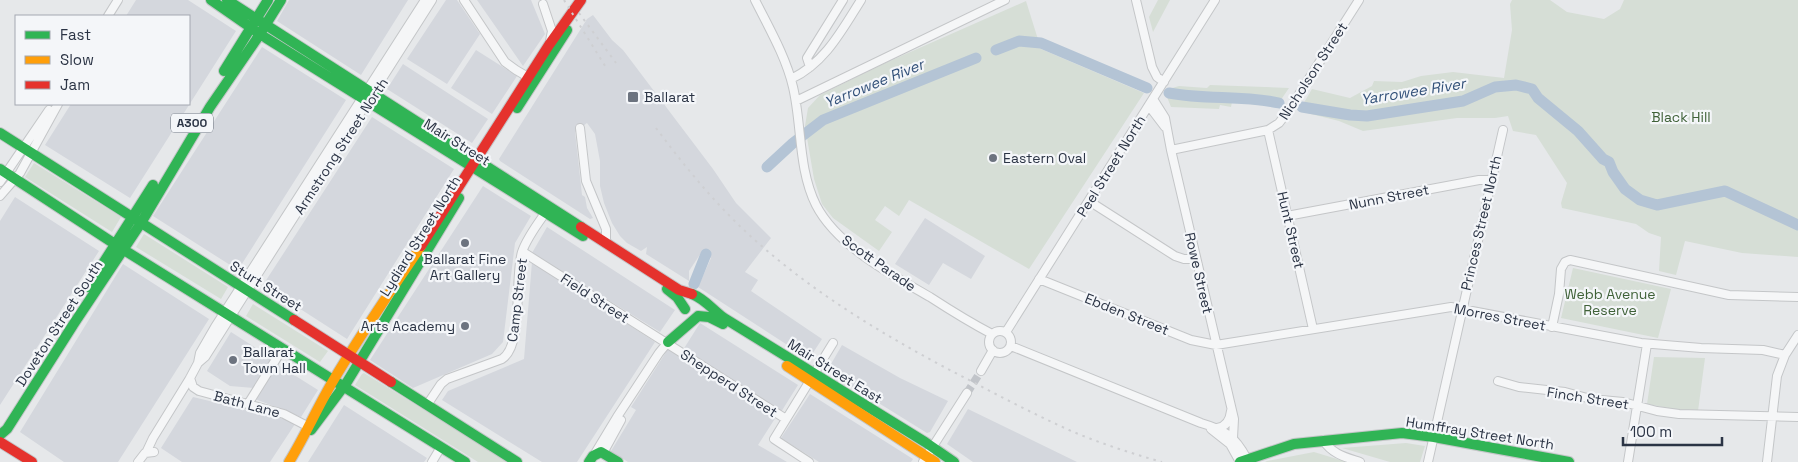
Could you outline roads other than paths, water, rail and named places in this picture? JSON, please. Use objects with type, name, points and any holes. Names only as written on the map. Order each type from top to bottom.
[{"type":"main road","name":"Mair Street","points":[[211,0],[250,28],[368,96]]},
{"type":"main road","name":"Mair Street","points":[[227,0],[266,24],[368,96],[476,165],[606,243],[679,290],[700,298]]},
{"type":"main road","name":"A300","points":[[136,220],[268,0]]},
{"type":"main road","name":"A300","points":[[119,247],[281,0]]},
{"type":"main road","name":"Lydiard Street North","points":[[309,430],[314,412],[334,379],[476,165],[582,0]]},
{"type":"main road","name":"Lydiard Street North","points":[[531,79],[549,45],[564,28]]},
{"type":"main road","name":"Sturt Street","points":[[0,133],[517,462]]},
{"type":"main road","name":"Lydiard Street North","points":[[309,430],[344,386],[360,361],[476,165]]},
{"type":"main road","points":[[5,176],[334,379],[441,447],[452,458],[465,462]]},
{"type":"main road","name":"Mair Street","points":[[547,209],[670,292],[679,299],[685,309]]},
{"type":"main road","name":"Doveton Street South","points":[[0,427],[119,247]]},
{"type":"main road","name":"Doveton Street South","points":[[0,435],[7,429],[119,247]]},
{"type":"main road","points":[[700,298],[705,310],[669,341],[682,320],[687,299],[700,298]]},
{"type":"main road","name":"Mair Street East","points":[[700,298],[711,309],[929,457],[954,462]]},
{"type":"main road","points":[[685,309],[688,314],[697,316]]},
{"type":"main road","name":"Mair Street East","points":[[697,316],[708,317],[718,321],[811,377]]},
{"type":"main road","points":[[289,462],[309,430]]},
{"type":"main road","name":"Humffray Street North","points":[[1243,461],[1285,446],[1323,440],[1396,433],[1434,437],[1569,462]]},
{"type":"main road","points":[[0,442],[32,462]]},
{"type":"main road","points":[[595,457],[618,462]]},
{"type":"street","points":[[109,15],[118,0]]},
{"type":"street","points":[[114,15],[124,0]]},
{"type":"street","name":"Armstrong Street North","points":[[394,56],[425,0]]},
{"type":"street","name":"Armstrong Street North","points":[[145,456],[153,438],[198,363],[205,357],[228,314],[432,0]]},
{"type":"street","points":[[464,0],[505,62],[531,79]]},
{"type":"street","name":"Scott Parade","points":[[755,0],[791,79],[810,190],[820,213],[854,247],[881,267],[992,334]]},
{"type":"street","points":[[810,67],[807,58],[843,0]]},
{"type":"street","points":[[791,79],[810,67],[833,44],[861,0]]},
{"type":"street","points":[[796,101],[1005,0]]},
{"type":"street","points":[[1136,0],[1152,66],[1162,85]]},
{"type":"street","name":"Peel Street North","points":[[1006,332],[1215,0]]},
{"type":"street","name":"Nicholson Street","points":[[1171,150],[1268,130],[1280,123],[1359,0]]},
{"type":"street","points":[[542,2],[549,15],[564,28]]},
{"type":"street","points":[[542,2],[552,31],[549,45]]},
{"type":"street","name":"Rowe Street","points":[[1153,100],[1168,134],[1234,420],[1233,438]]},
{"type":"street","points":[[0,196],[5,176],[51,105]]},
{"type":"street","points":[[5,176],[31,154],[57,105]]},
{"type":"street","points":[[580,128],[584,176],[607,232],[606,243]]},
{"type":"street","name":"Hunt Street","points":[[1268,130],[1313,329]]},
{"type":"street","name":"Princes Street North","points":[[1428,462],[1503,130]]},
{"type":"street","name":"Nunn Street","points":[[1288,216],[1479,180],[1491,180]]},
{"type":"street","points":[[1089,201],[1175,256],[1184,259],[1196,259]]},
{"type":"street","name":"Camp Street","points":[[427,405],[441,384],[447,379],[502,359],[509,354],[514,340],[523,252],[547,209]]},
{"type":"street","name":"Field Street","points":[[523,252],[669,341]]},
{"type":"street","points":[[1552,327],[1559,294],[1561,269],[1565,262],[1570,260],[1729,295],[1798,297]]},
{"type":"street","name":"Ebden Street","points":[[1039,279],[1191,340],[1216,345]]},
{"type":"street","name":"Morres Street","points":[[1216,345],[1446,308],[1462,309],[1647,344],[1787,352],[1798,349]]},
{"type":"street","points":[[998,331],[1006,332],[1011,338],[1008,350],[1000,353],[993,350],[989,342],[992,334],[998,331]]},
{"type":"street","points":[[1767,462],[1777,376],[1787,352],[1798,335]]},
{"type":"street","points":[[595,457],[617,417],[669,341]]},
{"type":"street","name":"Shepperd Street","points":[[669,341],[786,419],[774,439],[809,462]]},
{"type":"street","points":[[786,419],[832,343]]},
{"type":"street","points":[[1628,462],[1647,344]]},
{"type":"street","points":[[1010,346],[1217,428],[1233,438],[1243,461]]},
{"type":"street","points":[[248,404],[283,348]]},
{"type":"street","points":[[981,370],[993,350]]},
{"type":"street","name":"Bath Lane","points":[[190,378],[193,386],[199,391],[287,415],[309,430]]},
{"type":"street","name":"Finch Street","points":[[1498,381],[1519,387],[1565,392],[1591,399],[1616,401],[1678,414],[1798,417]]},
{"type":"street","points":[[929,457],[967,393]]},
{"type":"street","points":[[1217,428],[1226,424],[1230,418],[1231,411]]},
{"type":"street","points":[[1201,423],[1226,440],[1243,461]]},
{"type":"street","points":[[1323,440],[1334,452],[1360,462]]},
{"type":"street","points":[[432,462],[441,447]]},
{"type":"waterway","name":"Yarrowee River","points":[[996,50],[1019,41],[1041,43],[1147,88]]},
{"type":"waterway","name":"Yarrowee River","points":[[767,167],[793,143],[823,120],[976,58]]},
{"type":"waterway","name":"Yarrowee River","points":[[1302,107],[1367,116],[1463,101],[1495,87],[1516,85],[1532,89],[1538,98],[1578,131],[1603,159],[1609,162],[1613,172],[1625,189],[1640,200],[1657,205],[1725,191],[1798,225]]},
{"type":"waterway","name":"Yarrowee River","points":[[1169,93],[1252,99],[1279,103]]},
{"type":"waterway","name":"Yarrowee River","points":[[694,284],[706,254]]},
{"type":"tunnel","points":[[967,393],[981,371]]},
{"type":"railway","points":[[564,0],[607,69]]},
{"type":"railway","points":[[579,13],[616,63]]},
{"type":"railway","points":[[656,128],[698,181],[745,231],[796,274],[852,314],[911,349],[1007,400],[1069,430],[1162,462]]},
{"type":"place","name":"Ballarat","points":[[633,97]]},
{"type":"place","name":"Eastern Oval","points":[[993,158]]},
{"type":"place","name":"Ballarat Fine Art Gallery","points":[[465,243]]},
{"type":"place","name":"Arts Academy","points":[[465,326]]},
{"type":"place","name":"Ballarat Town Hall","points":[[233,360]]},
{"type":"park label","name":"Black Hill","points":[[1681,117]]},
{"type":"park label","name":"Webb Avenue Reserve","points":[[1610,302]]}]
